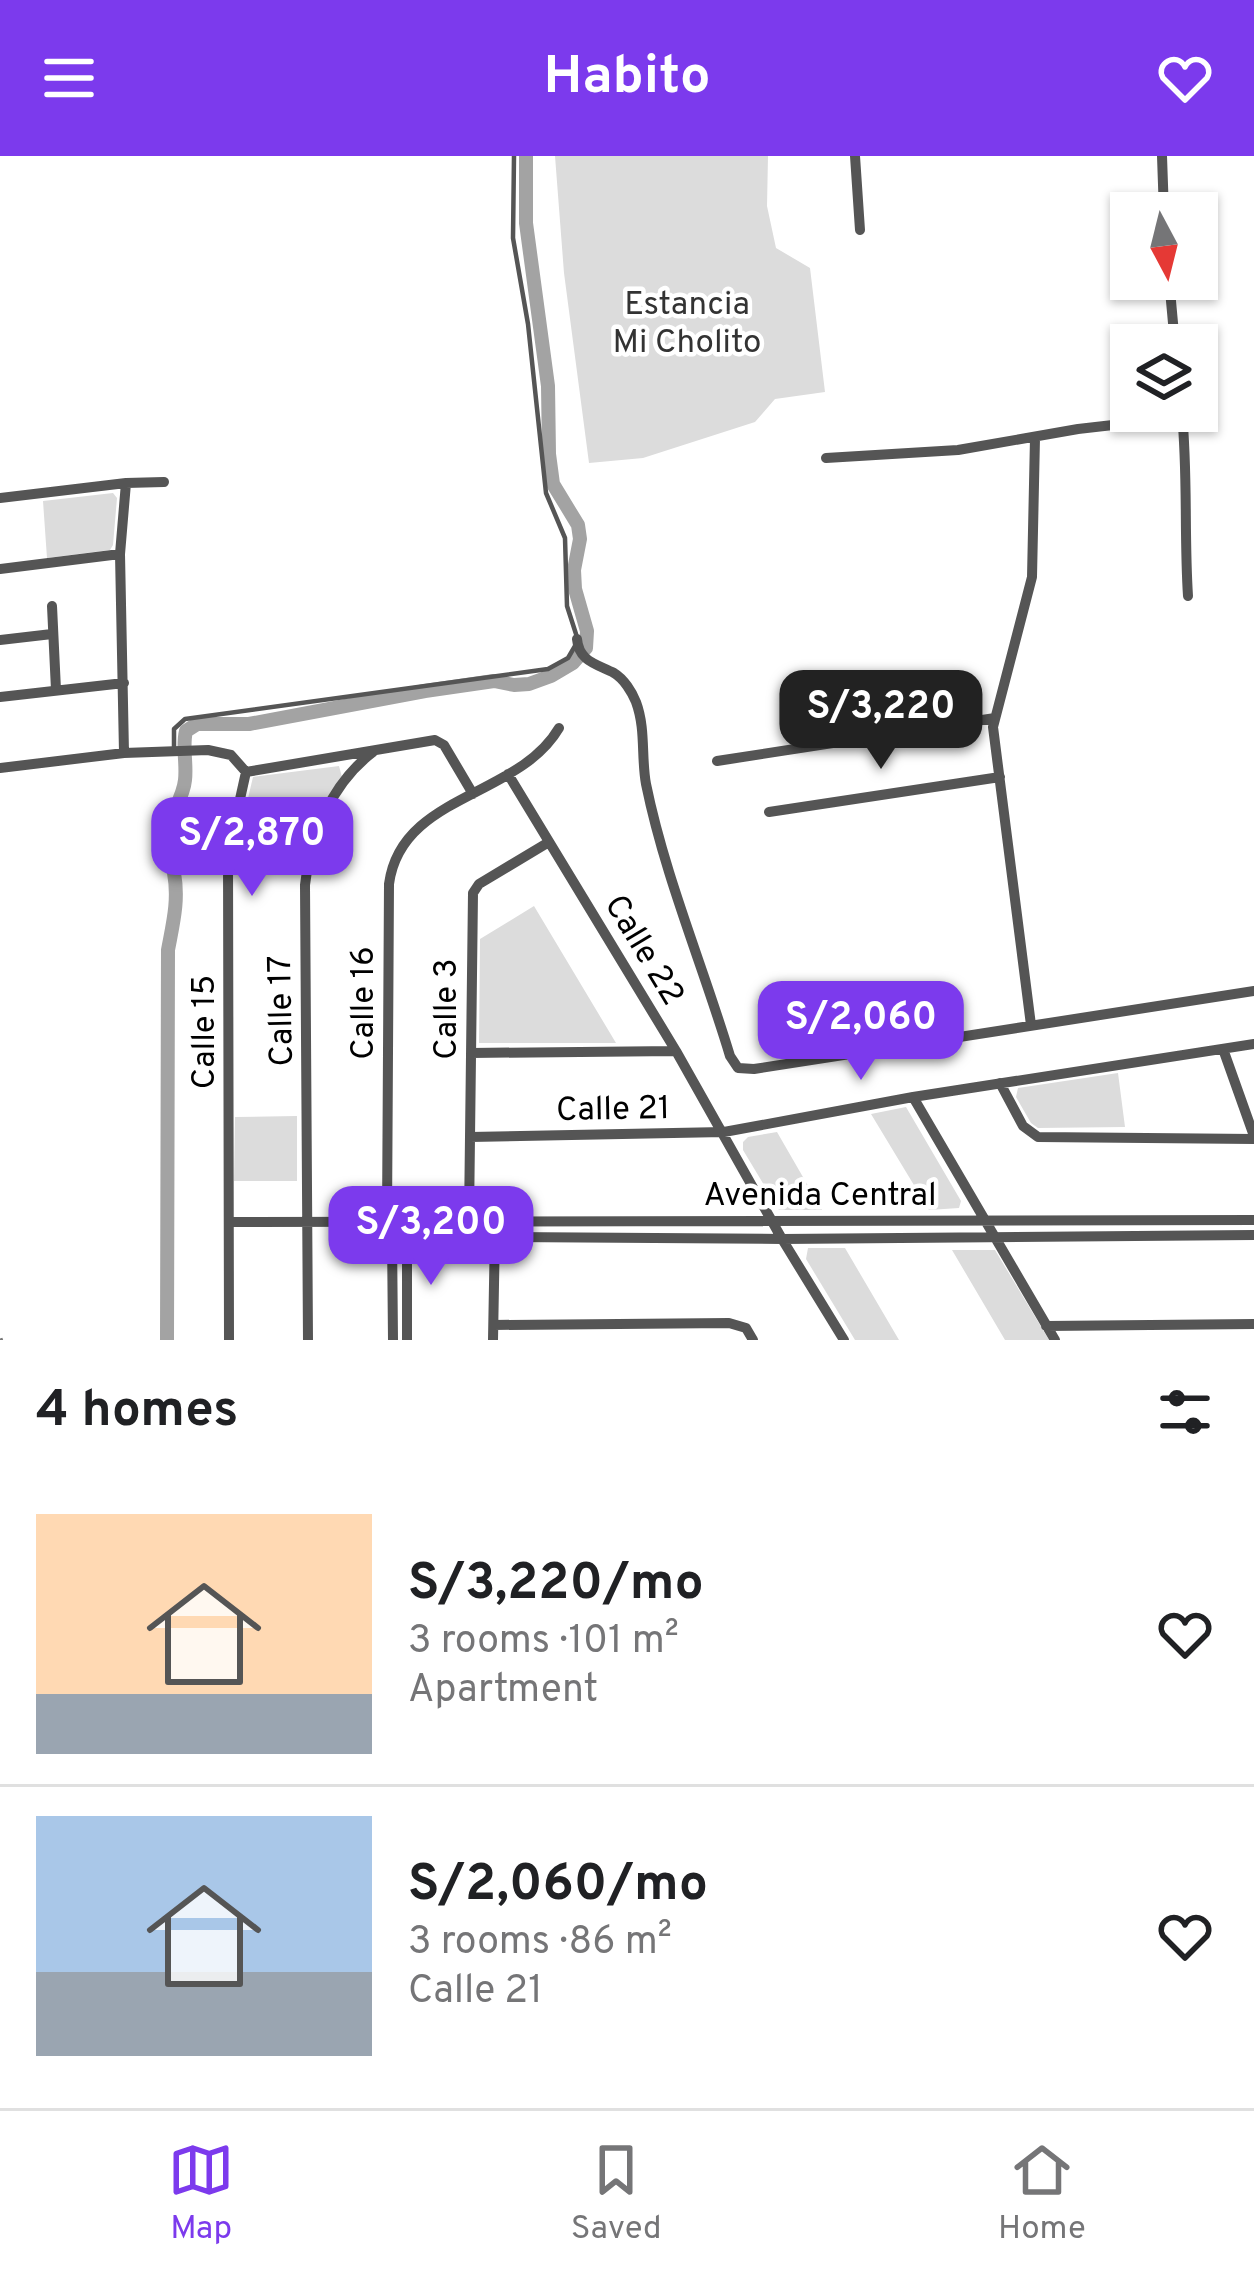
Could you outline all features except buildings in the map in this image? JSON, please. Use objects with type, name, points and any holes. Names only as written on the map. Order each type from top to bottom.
[{"type":"street","points":[[856,156],[860,230]]},
{"type":"street","points":[[1162,156],[1163,192]]},
{"type":"street","points":[[826,458],[958,450],[1110,424]]},
{"type":"street","points":[[1184,432],[1188,596]]},
{"type":"street","points":[[1031,1024],[993,727],[1032,577],[1035,438]]},
{"type":"street","points":[[0,498],[164,482]]},
{"type":"street","points":[[124,753],[120,554],[126,483]]},
{"type":"street","points":[[0,569],[120,554]]},
{"type":"street","points":[[52,606],[56,690]]},
{"type":"street","points":[[0,640],[52,634]]},
{"type":"street","points":[[579,648],[591,664],[614,673],[634,696],[642,722],[646,781],[670,871],[730,1056],[738,1068],[1254,991]]},
{"type":"street","points":[[0,697],[124,683]]},
{"type":"street","points":[[717,761],[995,718]]},
{"type":"street","name":"Calle 16","points":[[393,1340],[392,1236],[387,1220],[391,869],[412,832],[508,774],[543,749],[559,728]]},
{"type":"street","points":[[0,768],[180,751],[226,753],[246,772],[438,741],[473,794]]},
{"type":"street","name":"Calle 17","points":[[308,1340],[306,873],[317,829],[332,800],[375,750]]},
{"type":"street","name":"Calle 15","points":[[229,1340],[228,853],[246,772]]},
{"type":"street","name":"Calle 22","points":[[508,774],[844,1340]]},
{"type":"street","points":[[769,812],[1000,777]]},
{"type":"street","name":"Calle 3","points":[[470,1219],[472,898],[475,887],[550,842]]},
{"type":"street","name":"Calle 21","points":[[470,1137],[724,1132],[1254,1044]]},
{"type":"street","points":[[1000,1083],[1023,1126],[1038,1138],[1254,1138],[1223,1048]]},
{"type":"street","points":[[471,1053],[676,1051]]},
{"type":"street","points":[[913,1097],[1054,1340]]},
{"type":"street","points":[[493,1340],[495,1220]]},
{"type":"street","name":"Avenida Central","points":[[229,1222],[1254,1220]]},
{"type":"street","name":"Avenida Central","points":[[392,1236],[1254,1235]]},
{"type":"street","points":[[407,1236],[407,1340]]},
{"type":"street","points":[[660,1323],[660,1340]]},
{"type":"street","points":[[494,1324],[738,1324],[753,1340]]},
{"type":"street","points":[[576,1324],[576,1340]]},
{"type":"street","points":[[1046,1326],[1254,1324]]},
{"type":"lane","points":[[180,751],[174,729],[185,719],[548,669],[579,648],[567,606],[565,538],[544,475],[528,324],[513,238],[514,156]]},
{"type":"green space","name":"Estancia Mi Cholito","points":[[555,156],[768,156],[767,206],[776,248],[810,268],[825,392],[775,399],[755,422],[643,458],[589,463],[564,273]]},
{"type":"green space","points":[[113,493],[117,498],[110,550],[47,558],[43,501]]},
{"type":"green space","points":[[339,766],[342,777],[318,813],[305,845],[237,845],[253,777]]},
{"type":"green space","points":[[534,906],[616,1043],[479,1043],[480,939]]},
{"type":"green space","points":[[1118,1073],[1125,1127],[1038,1128],[1016,1097],[1018,1088]]},
{"type":"green space","points":[[906,1107],[961,1201],[959,1208],[929,1210],[871,1114]]},
{"type":"green space","points":[[297,1116],[297,1181],[234,1181],[235,1117]]},
{"type":"green space","points":[[777,1132],[822,1210],[779,1210],[743,1150],[748,1137]]},
{"type":"green space","points":[[808,1248],[845,1248],[899,1340],[855,1340],[806,1259]]},
{"type":"green space","points":[[952,1250],[995,1250],[1049,1340],[1005,1340]]},
{"type":"waterway","points":[[167,1340],[168,950],[176,893],[166,836],[184,788],[186,731],[197,724],[249,724],[494,681],[529,684],[573,663],[586,648],[587,631],[575,589],[578,525],[553,484],[549,454],[548,386],[526,223],[526,156]]}]
